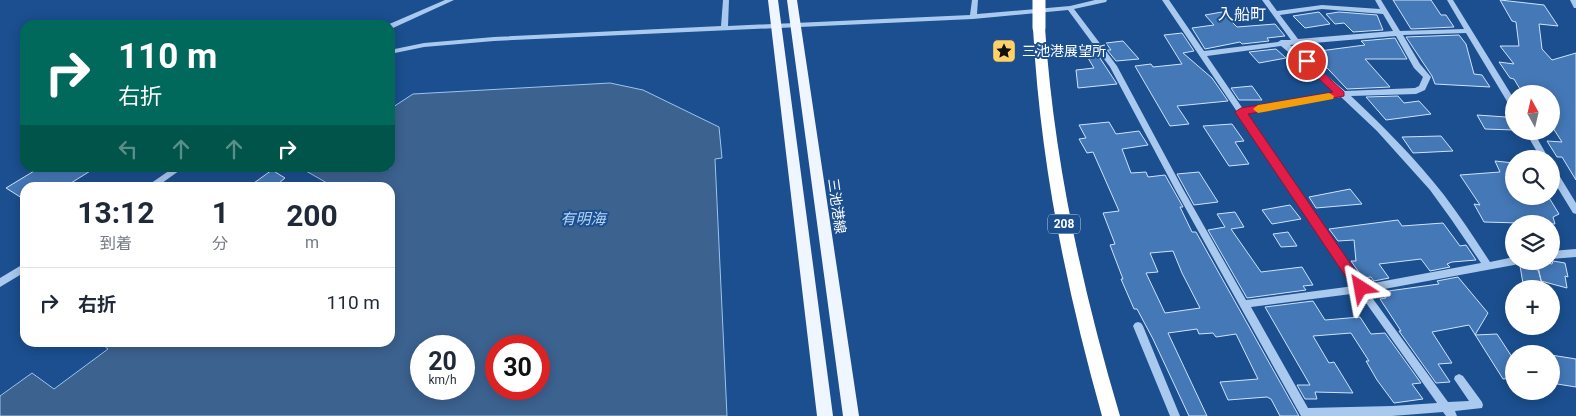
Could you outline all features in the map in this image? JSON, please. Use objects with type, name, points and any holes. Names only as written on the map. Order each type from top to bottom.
[{"type":"highway","name":"208","points":[[1038,0],[1041,79],[1050,154],[1075,280],[1111,416]]},
{"type":"main road","points":[[773,0],[826,416]]},
{"type":"main road","name":"三池港線","points":[[792,0],[851,416]]},
{"type":"street","points":[[395,24],[451,0]]},
{"type":"street","points":[[724,29],[726,0]]},
{"type":"street","points":[[973,17],[975,0]]},
{"type":"street","points":[[395,51],[424,45],[494,39],[973,17],[1070,8],[1104,0]]},
{"type":"street","points":[[1165,0],[1361,288],[1450,412]]},
{"type":"street","points":[[1265,0],[1296,41]]},
{"type":"street","points":[[1241,112],[1341,94],[1416,91],[1422,88],[1427,77],[1416,66],[1378,0]]},
{"type":"street","points":[[1450,0],[1505,92]]},
{"type":"street","points":[[1573,0],[1576,6]]},
{"type":"street","points":[[1070,8],[1113,66],[1306,414],[1450,412],[1478,405],[1459,380]]},
{"type":"street","points":[[1276,13],[1322,8],[1385,12]]},
{"type":"street","points":[[1202,54],[1281,42],[1398,32],[1467,31]]},
{"type":"street","points":[[1281,42],[1307,61],[1377,126],[1433,189],[1488,266]]},
{"type":"street","points":[[157,182],[173,172]]},
{"type":"street","points":[[1560,184],[1576,211]]},
{"type":"street","points":[[1560,254],[1576,253]]},
{"type":"street","points":[[1244,304],[1361,288],[1505,263]]},
{"type":"street","points":[[0,283],[20,270]]},
{"type":"street","points":[[1138,326],[1175,416]]},
{"type":"water","name":"有明海","points":[[610,83],[643,90],[719,127],[722,158],[715,159],[727,416],[0,416],[0,396],[32,373],[54,389],[108,349],[106,347],[395,347],[395,182],[325,182],[308,172],[395,172],[395,106],[413,94]]},
{"type":"building","points":[[1393,0],[1431,0],[1441,15],[1446,15],[1454,27],[1411,29]]},
{"type":"building","points":[[1500,0],[1544,5],[1558,26],[1539,24],[1542,49],[1552,60],[1576,53],[1576,180],[1562,157],[1560,157],[1560,150],[1553,150],[1547,141],[1562,142],[1560,139],[1560,85],[1518,85],[1514,79],[1510,78],[1499,62],[1514,64],[1500,46],[1519,46],[1516,22],[1512,21]]},
{"type":"building","points":[[1222,12],[1237,27],[1275,24],[1285,36],[1267,38],[1269,41],[1242,44],[1240,42],[1205,49],[1192,28],[1214,25],[1205,15]]},
{"type":"building","points":[[1319,12],[1330,24],[1305,28],[1293,16]]},
{"type":"building","points":[[1339,12],[1377,15],[1383,30],[1353,32],[1344,23],[1335,24],[1326,14]]},
{"type":"building","points":[[1182,33],[1194,51],[1183,53],[1212,78],[1228,101],[1177,106],[1189,124],[1170,126],[1135,66],[1151,64],[1153,67],[1182,64],[1164,35]]},
{"type":"building","points":[[1459,35],[1466,44],[1474,74],[1482,75],[1490,87],[1435,84],[1432,76],[1406,37]]},
{"type":"building","points":[[1395,38],[1407,59],[1365,59],[1390,87],[1347,89],[1312,52],[1365,45],[1361,41]]},
{"type":"building","points":[[1123,41],[1139,59],[1116,61],[1107,50],[1111,50],[1106,43]]},
{"type":"building","points":[[1276,49],[1286,58],[1259,63],[1249,52]]},
{"type":"building","points":[[1096,52],[1117,84],[1078,88],[1076,70],[1094,68],[1085,53]]},
{"type":"building","points":[[1252,86],[1262,100],[1239,100],[1231,88]]},
{"type":"building","points":[[1398,96],[1404,103],[1419,101],[1431,114],[1386,120],[1366,97]]},
{"type":"building","points":[[1477,115],[1505,117],[1505,130],[1485,129]]},
{"type":"building","points":[[1109,122],[1116,134],[1139,131],[1148,145],[1122,149],[1131,173],[1146,172],[1148,177],[1165,175],[1183,207],[1180,207],[1192,232],[1196,232],[1299,416],[1280,416],[1271,399],[1267,397],[1228,400],[1220,382],[1258,379],[1236,334],[1216,337],[1213,333],[1199,334],[1197,329],[1168,333],[1207,416],[1189,416],[1153,339],[1137,309],[1134,309],[1121,279],[1123,279],[1110,245],[1115,244],[1103,213],[1119,211],[1093,152],[1087,153],[1079,139],[1086,138],[1079,125]],"holes":[[[1173,251],[1200,308],[1165,313],[1146,273],[1158,272],[1150,253]]]},
{"type":"building","points":[[1232,124],[1244,141],[1235,142],[1249,164],[1229,166],[1203,126]]},
{"type":"building","points":[[1441,136],[1453,151],[1413,153],[1402,137]]},
{"type":"building","points":[[1495,161],[1505,162],[1505,205],[1554,205],[1559,214],[1505,215],[1505,223],[1484,222],[1474,204],[1480,205],[1460,175],[1500,172]]},
{"type":"building","points":[[32,172],[89,172],[73,182],[20,182],[20,197],[6,188]]},
{"type":"building","points":[[269,172],[275,172],[285,178],[280,182],[255,182]]},
{"type":"building","points":[[1199,172],[1218,202],[1194,205],[1177,174]]},
{"type":"building","points":[[1350,189],[1362,204],[1316,208],[1309,197]]},
{"type":"building","points":[[1290,205],[1301,219],[1272,224],[1262,210]]},
{"type":"building","points":[[1235,212],[1244,227],[1231,229],[1261,272],[1302,267],[1313,285],[1303,286],[1306,290],[1247,298],[1208,230],[1225,227],[1217,214]]},
{"type":"building","points":[[1398,220],[1402,226],[1443,223],[1460,246],[1466,245],[1476,260],[1452,262],[1447,264],[1450,267],[1430,271],[1421,259],[1379,264],[1389,278],[1374,281],[1371,277],[1363,278],[1351,261],[1356,261],[1354,240],[1338,241],[1329,229]]},
{"type":"building","points":[[1288,232],[1297,246],[1281,247],[1273,234]]},
{"type":"building","points":[[1560,262],[1565,263],[1568,277],[1565,276],[1567,288],[1560,286],[1560,280],[1541,280],[1539,270],[1560,270]]},
{"type":"building","points":[[1521,270],[1538,270],[1541,280],[1522,280]]},
{"type":"building","points":[[1458,277],[1488,313],[1475,335],[1469,325],[1432,332],[1452,363],[1438,364],[1450,382],[1436,383],[1399,331],[1401,331],[1380,299],[1386,298],[1381,292],[1439,284],[1437,281]]},
{"type":"building","points":[[1313,301],[1325,320],[1360,317],[1371,334],[1385,333],[1421,383],[1412,384],[1423,399],[1394,403],[1377,380],[1366,361],[1369,361],[1351,333],[1313,336],[1329,363],[1334,362],[1353,393],[1315,392],[1317,399],[1305,399],[1297,385],[1310,385],[1265,307]]},
{"type":"building","points":[[1497,334],[1505,346],[1505,379],[1503,379],[1475,335]]},
{"type":"building","points":[[1560,356],[1576,359],[1576,387],[1560,384]]},
{"type":"slow traffic","points":[[1258,109],[1329,96]]},
{"type":"place","name":"三池港展望所","points":[[1004,51]]},
{"type":"district","name":"入船町","points":[[1242,14]]},
{"type":"route","points":[[1307,61],[1341,94],[1241,112],[1361,288]]}]
